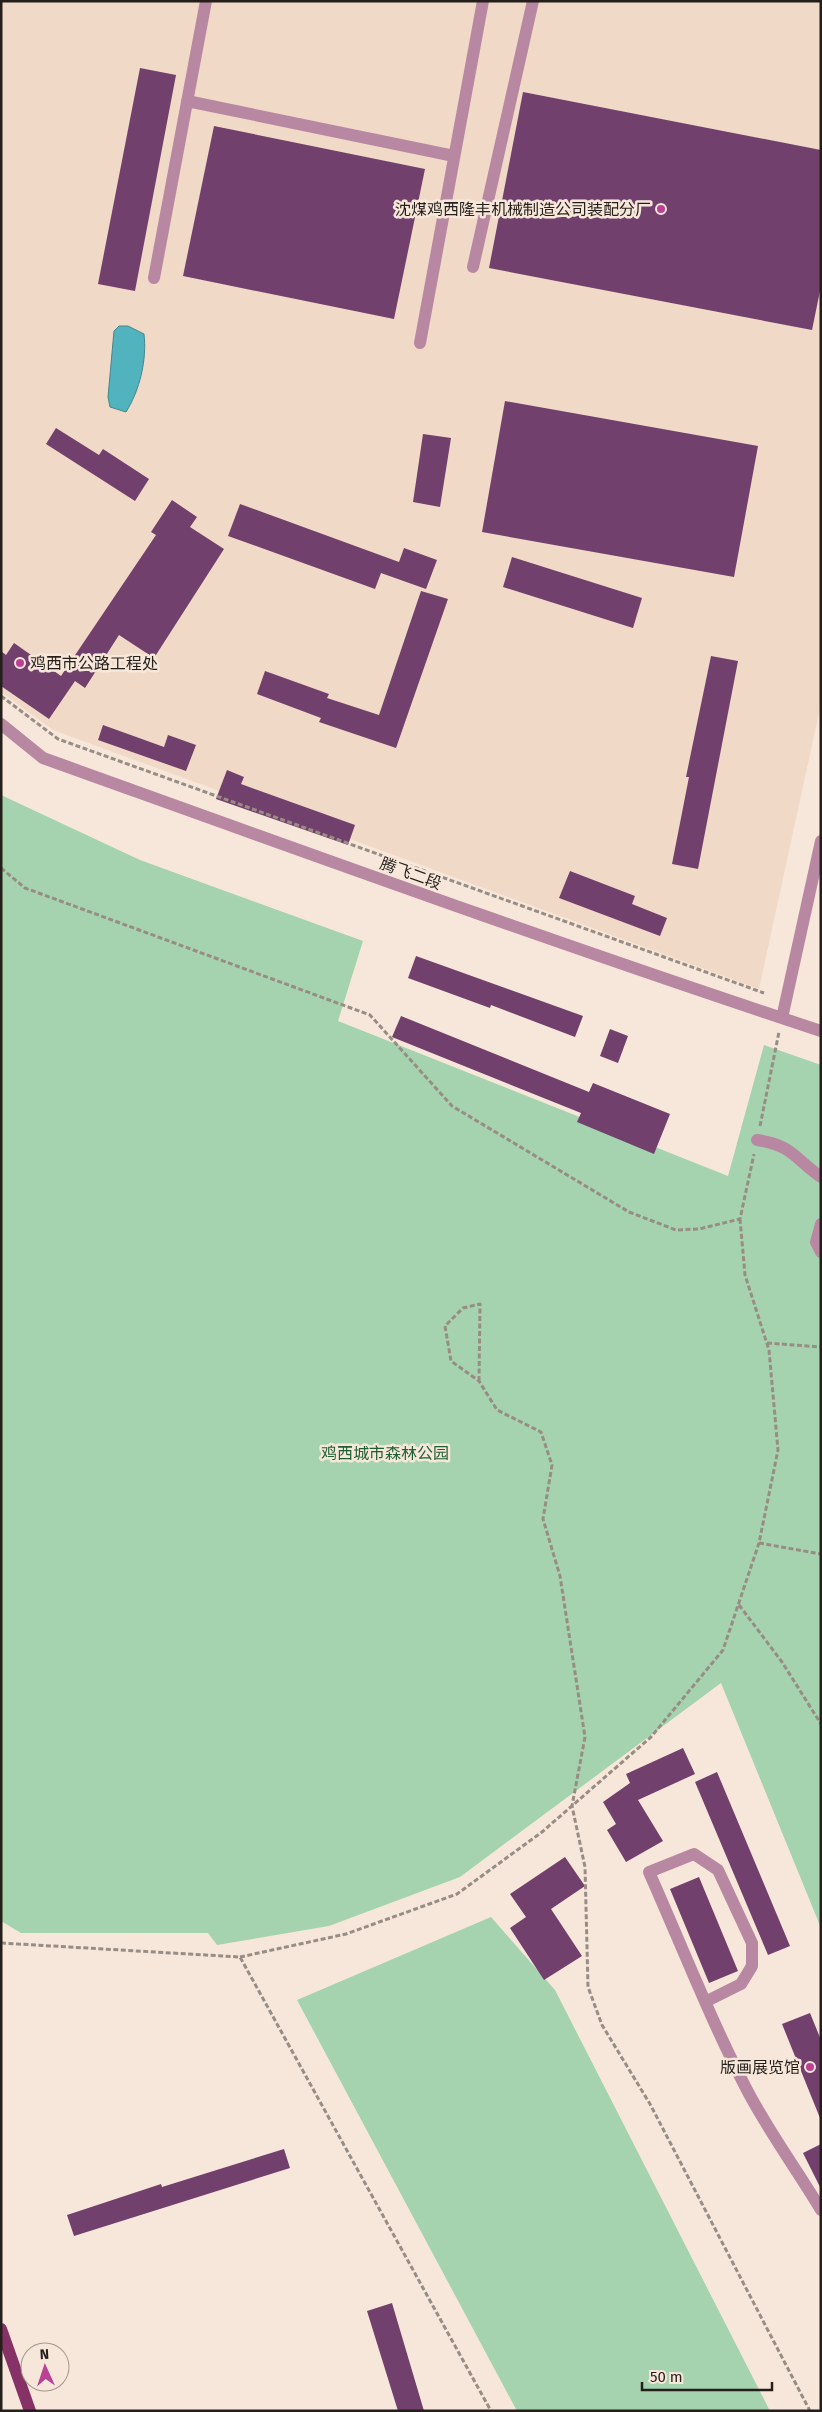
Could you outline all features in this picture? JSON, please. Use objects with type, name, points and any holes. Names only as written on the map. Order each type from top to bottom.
[{"type":"main road","points":[[1,2329],[30,2411]]},
{"type":"street","points":[[154,278],[206,1]]},
{"type":"street","points":[[420,343],[483,1]]},
{"type":"street","points":[[473,267],[533,1]]},
{"type":"street","points":[[187,101],[454,156]]},
{"type":"street","name":"腾飞二段","points":[[1,724],[43,758],[520,930],[821,1031]]},
{"type":"street","points":[[782,1018],[821,841]]},
{"type":"street","points":[[757,1140],[786,1147],[821,1177]]},
{"type":"street","points":[[821,1224],[816,1242],[821,1252]]},
{"type":"street","points":[[707,2001],[741,1984],[752,1966],[752,1943],[718,1870],[694,1854],[649,1872],[707,2001],[747,2089],[780,2146],[821,2210]]},
{"type":"path","points":[[1,696],[58,739],[764,993]]},
{"type":"path","points":[[1,868],[25,888],[370,1015],[452,1106],[628,1212],[676,1230],[699,1229],[740,1219]]},
{"type":"path","points":[[1,1943],[240,1957],[346,1934],[457,1894],[542,1832],[651,1737],[723,1650],[759,1543],[778,1450],[766,1342],[745,1275],[740,1219],[782,1018]]},
{"type":"path","points":[[479,1381],[480,1304],[463,1308],[445,1326],[451,1361],[479,1381],[497,1410],[541,1432],[552,1466],[543,1519],[560,1576],[585,1737],[572,1806],[585,1867],[588,1987],[602,2025],[650,2104],[810,2411]]},
{"type":"path","points":[[766,1342],[821,1347]]},
{"type":"path","points":[[759,1543],[821,1554]]},
{"type":"path","points":[[738,1604],[782,1662],[821,1724]]},
{"type":"path","points":[[240,1957],[491,2411]]},
{"type":"shaded area","points":[[1,1],[821,1],[821,704],[759,989],[53,730],[1,692]]},
{"type":"green space","name":"鸡西城市森林公园","points":[[1,795],[140,860],[363,941],[338,1021],[728,1176],[764,1045],[821,1065],[821,1928],[721,1683],[460,1877],[329,1926],[217,1945],[208,1933],[21,1933],[1,1921]]},
{"type":"green space","points":[[491,1917],[555,1990],[770,2411],[517,2411],[297,2000]]},
{"type":"water","points":[[119,326],[128,326],[144,334],[145,344],[139,384],[126,412],[110,407],[108,397],[114,331]]},
{"type":"building","points":[[140,68],[176,75],[135,291],[98,284]]},
{"type":"building","name":"沈煤鸡西隆丰机械制造公司装配分厂","points":[[523,92],[821,150],[821,286],[812,330],[489,268]]},
{"type":"building","points":[[214,126],[425,169],[394,319],[183,276]]},
{"type":"building","points":[[505,401],[758,446],[734,577],[482,532]]},
{"type":"building","points":[[56,428],[99,455],[103,449],[149,479],[135,501],[46,444]]},
{"type":"building","points":[[423,434],[451,438],[440,507],[413,502]]},
{"type":"building","points":[[172,500],[197,517],[190,527],[224,549],[154,658],[119,635],[85,688],[75,681],[49,719],[1,686],[1,651],[6,655],[14,643],[61,676],[156,535],[151,532]]},
{"type":"building","points":[[240,504],[399,562],[404,548],[437,560],[426,589],[381,573],[375,589],[228,536]]},
{"type":"building","points":[[512,557],[642,598],[633,628],[503,587]]},
{"type":"building","points":[[421,591],[448,599],[396,748],[319,722],[321,718],[257,694],[265,671],[329,694],[327,698],[379,715]]},
{"type":"building","points":[[711,656],[738,661],[698,869],[672,864],[689,777],[686,777]]},
{"type":"building","points":[[103,725],[164,747],[168,735],[196,745],[186,771],[98,740]]},
{"type":"building","points":[[227,770],[244,777],[241,784],[355,825],[348,845],[216,799]]},
{"type":"building","points":[[570,871],[635,896],[632,904],[667,918],[660,936],[559,898]]},
{"type":"building","points":[[416,956],[583,1016],[575,1037],[491,1005],[490,1008],[408,978]]},
{"type":"building","points":[[401,1016],[589,1092],[593,1083],[670,1114],[654,1154],[577,1122],[581,1113],[392,1037]]},
{"type":"building","points":[[610,1029],[628,1036],[618,1063],[600,1056]]},
{"type":"building","points":[[683,1748],[695,1774],[638,1800],[663,1841],[626,1862],[607,1830],[616,1824],[603,1802],[630,1783],[626,1774]]},
{"type":"building","points":[[717,1772],[790,1946],[768,1955],[695,1782]]},
{"type":"building","points":[[565,1857],[585,1886],[551,1909],[582,1956],[544,1980],[510,1928],[526,1917],[510,1894]]},
{"type":"building","points":[[699,1877],[738,1971],[709,1983],[670,1889]]},
{"type":"building","name":"版画展览馆","points":[[810,2013],[821,2040],[820,2118],[782,2024]]},
{"type":"building","points":[[821,2144],[821,2189],[803,2153]]},
{"type":"building","points":[[284,2149],[290,2168],[74,2236],[67,2215],[161,2184],[162,2187]]},
{"type":"building","points":[[392,2303],[424,2411],[398,2411],[367,2311]]},
{"type":"place","name":"沈煤鸡西隆丰机械制造公司装配分厂","points":[[661,209]]},
{"type":"place","name":"鸡西市公路工程处","points":[[20,663]]},
{"type":"place","name":"版画展览馆","points":[[810,2067]]}]
